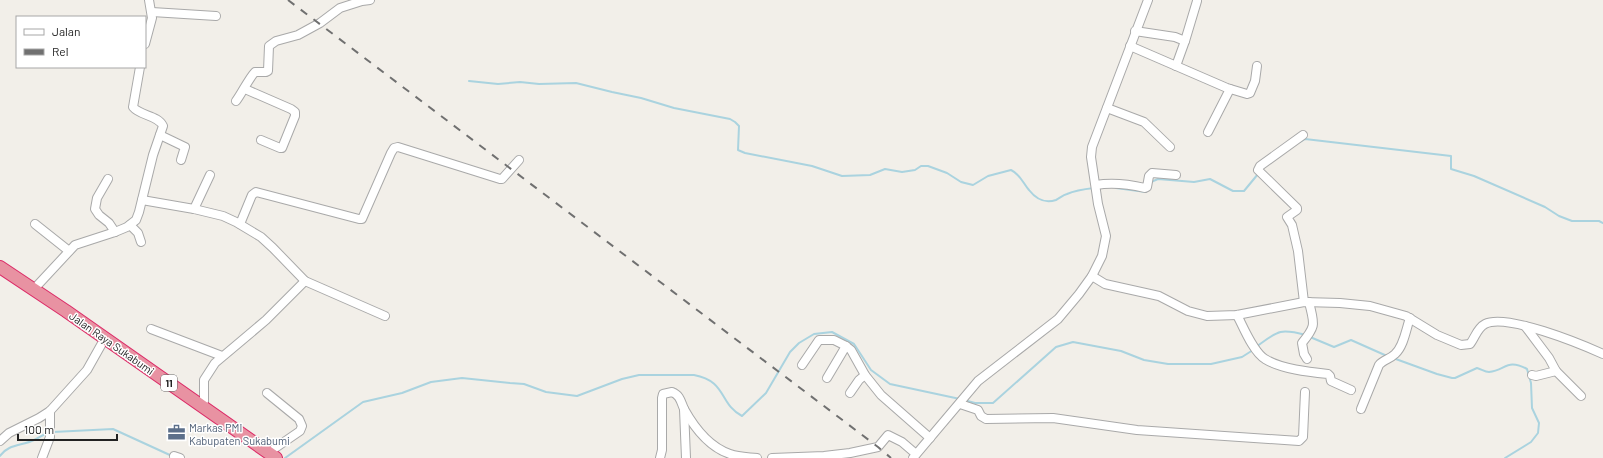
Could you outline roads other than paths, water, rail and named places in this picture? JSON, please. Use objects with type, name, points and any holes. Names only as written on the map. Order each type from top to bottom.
[{"type":"highway","name":"11","points":[[0,267],[34,289]]},
{"type":"highway","name":"Jalan Raya Sukabumi","points":[[34,289],[272,455]]},
{"type":"street","points":[[146,41],[152,21],[152,12],[149,0]]},
{"type":"street","points":[[236,101],[255,72],[268,71],[270,44],[298,35],[320,23],[340,8],[362,0],[370,0]]},
{"type":"street","points":[[772,458],[835,455],[874,448],[878,447],[888,435],[902,442],[914,456],[983,376],[1058,319],[1079,294],[1092,276],[1102,256],[1106,236],[1099,211],[1091,150],[1148,0]]},
{"type":"street","points":[[1176,66],[1197,1]]},
{"type":"street","points":[[152,12],[216,16]]},
{"type":"street","points":[[1135,31],[1175,37],[1185,41]]},
{"type":"street","points":[[1130,46],[1230,89],[1247,94],[1250,93],[1255,81],[1257,66]]},
{"type":"street","points":[[34,289],[69,251],[78,244],[115,232],[130,225],[137,217],[151,161],[163,126],[161,123],[136,111],[133,108],[140,68]]},
{"type":"street","points":[[245,88],[291,108],[295,112],[295,116],[282,148],[261,140]]},
{"type":"street","points":[[1208,132],[1230,89]]},
{"type":"street","points":[[1107,108],[1144,122],[1170,147]]},
{"type":"street","points":[[160,135],[185,147],[181,160]]},
{"type":"street","points":[[1303,135],[1260,166],[1258,170],[1297,208],[1297,210],[1287,217],[1292,225],[1307,302],[1314,324],[1312,331],[1302,343],[1304,354],[1307,359]]},
{"type":"street","points":[[240,224],[252,195],[256,192],[359,219],[362,218],[390,153],[396,147],[500,179],[502,179],[519,160]]},
{"type":"street","points":[[1096,187],[1110,183],[1145,188],[1147,187],[1149,176],[1152,173],[1176,175]]},
{"type":"street","points":[[194,209],[210,175]]},
{"type":"street","points":[[108,179],[95,203],[95,209],[99,215],[109,223],[115,232]]},
{"type":"street","points":[[142,200],[194,209],[223,216],[240,224],[255,232],[273,248],[305,282],[386,316]]},
{"type":"street","points":[[35,224],[69,251]]},
{"type":"street","points":[[130,225],[138,233],[141,242]]},
{"type":"street","points":[[1092,276],[1110,286],[1159,296],[1195,313],[1207,316],[1237,314],[1307,302],[1365,305],[1410,318],[1437,335],[1464,345],[1470,344],[1479,329],[1487,323],[1500,323],[1525,326],[1602,351]]},
{"type":"street","points":[[202,406],[204,401],[204,380],[215,363],[250,335],[305,282]]},
{"type":"street","points":[[1237,314],[1250,340],[1264,359],[1304,371],[1328,374],[1331,381],[1351,390]]},
{"type":"street","points":[[1361,409],[1379,365],[1381,362],[1396,353],[1399,349],[1410,318]]},
{"type":"street","points":[[1525,326],[1550,358],[1556,371],[1581,396]]},
{"type":"street","points":[[151,329],[222,356]]},
{"type":"street","points":[[0,441],[9,434],[39,418],[50,410],[87,370],[105,338]]},
{"type":"street","points":[[802,365],[819,340],[834,340],[846,346],[851,350],[864,375],[886,401],[930,438]]},
{"type":"street","points":[[827,378],[846,346]]},
{"type":"street","points":[[1532,375],[1536,376],[1556,371]]},
{"type":"street","points":[[850,393],[864,375]]},
{"type":"street","points":[[660,458],[662,450],[662,395],[672,392],[675,393],[681,400],[684,409],[699,431],[717,448],[736,456],[757,458]]},
{"type":"street","points":[[960,404],[980,411],[981,416],[986,419],[1053,418],[1138,430],[1299,441],[1303,437],[1305,392]]},
{"type":"street","points":[[267,394],[299,419],[302,426],[300,431],[272,455]]},
{"type":"street","points":[[684,409],[686,458]]},
{"type":"street","points":[[42,458],[50,437],[50,410]]},
{"type":"waterway","points":[[469,81],[498,84],[520,82],[539,84],[576,83],[641,98],[674,108],[730,119],[739,126],[738,150],[745,153],[812,166],[842,176],[870,175],[885,169],[902,172],[915,170],[921,166],[928,166],[947,173],[961,182],[973,185],[988,176],[1011,170],[1019,176],[1034,196],[1044,201],[1056,200],[1064,195],[1084,189],[1094,188]]},
{"type":"waterway","points":[[1300,142],[1305,139],[1451,156],[1451,169],[1474,176],[1545,207],[1559,216],[1572,221],[1599,221],[1603,223]]},
{"type":"waterway","points":[[1151,182],[1158,179],[1194,182],[1210,179],[1233,191],[1244,191],[1258,174]]},
{"type":"waterway","points":[[1116,188],[1146,192],[1147,189]]},
{"type":"waterway","points":[[285,458],[363,402],[402,393],[431,382],[462,378],[524,384],[546,392],[577,396],[622,379],[639,375],[694,375],[705,378],[718,387],[729,405],[742,416],[766,393],[790,352],[799,343],[814,334],[832,332],[854,344],[871,370],[890,384],[960,399]]},
{"type":"waterway","points":[[1256,347],[1269,337],[1279,332],[1290,332],[1306,335]]},
{"type":"waterway","points":[[1310,337],[1334,347],[1351,340],[1387,356]]},
{"type":"waterway","points":[[964,400],[975,403],[993,403],[1056,347],[1073,342],[1121,351],[1144,360],[1168,364],[1211,364],[1242,357],[1253,350]]},
{"type":"waterway","points":[[1393,358],[1452,378],[1477,368],[1486,372],[1495,371],[1511,365],[1520,366],[1527,369],[1531,383],[1532,408],[1539,423],[1538,433],[1531,442],[1505,458]]},
{"type":"waterway","points":[[53,432],[113,429],[172,456]]},
{"type":"waterway","points":[[0,456],[11,447],[29,442],[48,433]]},
{"type":"railway","points":[[288,0],[891,458]]},
{"type":"place","name":"Markas PMI Kabupaten Sukabumi","points":[[176,433]]}]
